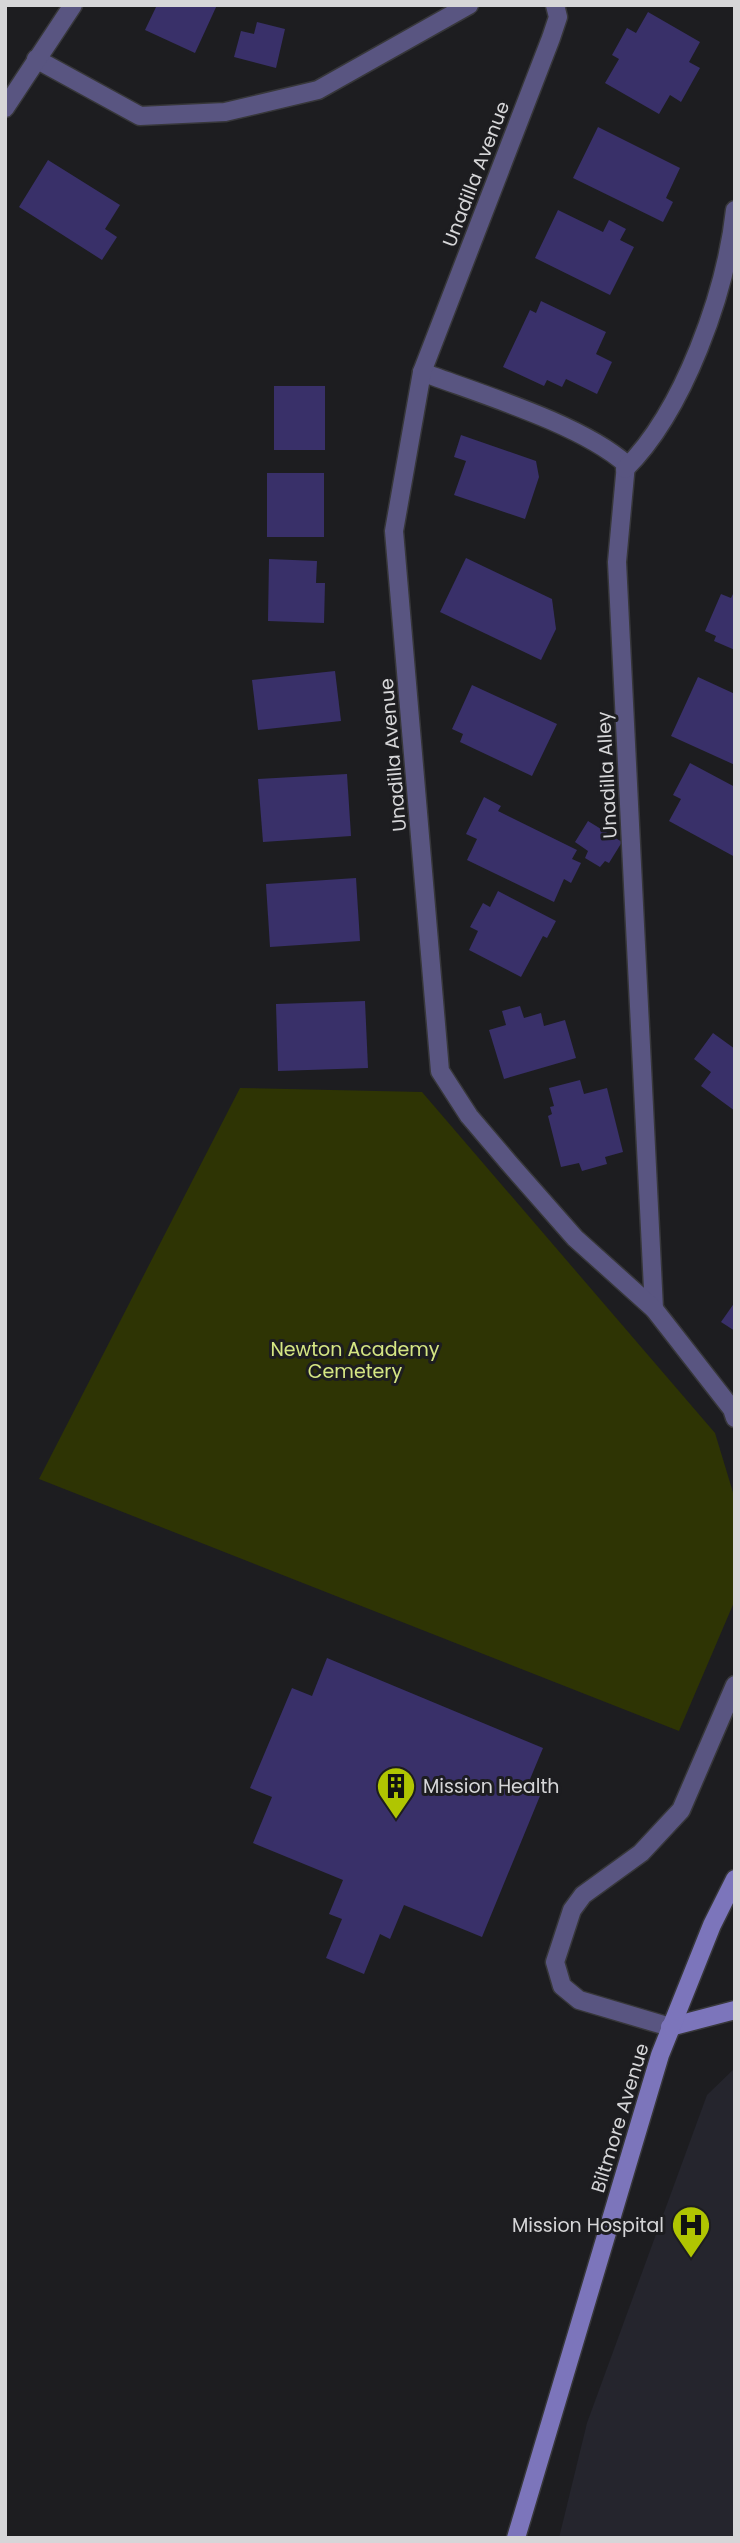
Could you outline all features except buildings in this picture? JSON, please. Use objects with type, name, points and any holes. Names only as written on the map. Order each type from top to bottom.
[{"type":"main road","name":"Biltmore Avenue","points":[[516,2538],[670,2028],[712,1925],[735,1879]]},
{"type":"main road","points":[[670,2028],[735,2010]]},
{"type":"street","points":[[5,108],[73,5]]},
{"type":"street","points":[[36,59],[140,116],[225,112],[318,90],[469,5]]},
{"type":"street","name":"Unadilla Avenue","points":[[555,5],[558,17],[551,38],[422,372],[394,531],[440,1071],[469,1116],[575,1238],[654,1309],[732,1409],[735,1418]]},
{"type":"street","points":[[625,469],[648,446],[664,423],[695,360],[731,242],[735,210]]},
{"type":"street","points":[[422,372],[577,434],[610,450],[626,464],[625,469]]},
{"type":"street","name":"Unadilla Alley","points":[[625,469],[617,562],[654,1309]]},
{"type":"street","points":[[670,2028],[579,2000],[562,1986],[555,1962],[572,1910],[583,1895],[641,1853],[681,1810],[735,1685]]},
{"type":"shaded area","name":"Mission Hospital","points":[[735,2068],[735,2538],[559,2538],[587,2423],[707,2095]]},
{"type":"green space","name":"Newton Academy Cemetery","points":[[240,1088],[422,1092],[715,1433],[735,1499],[735,1600],[679,1731],[39,1479]]},
{"type":"place","name":"Mission Health","points":[[396,1820]]},
{"type":"place","name":"Mission Hospital","points":[[691,2259]]}]
